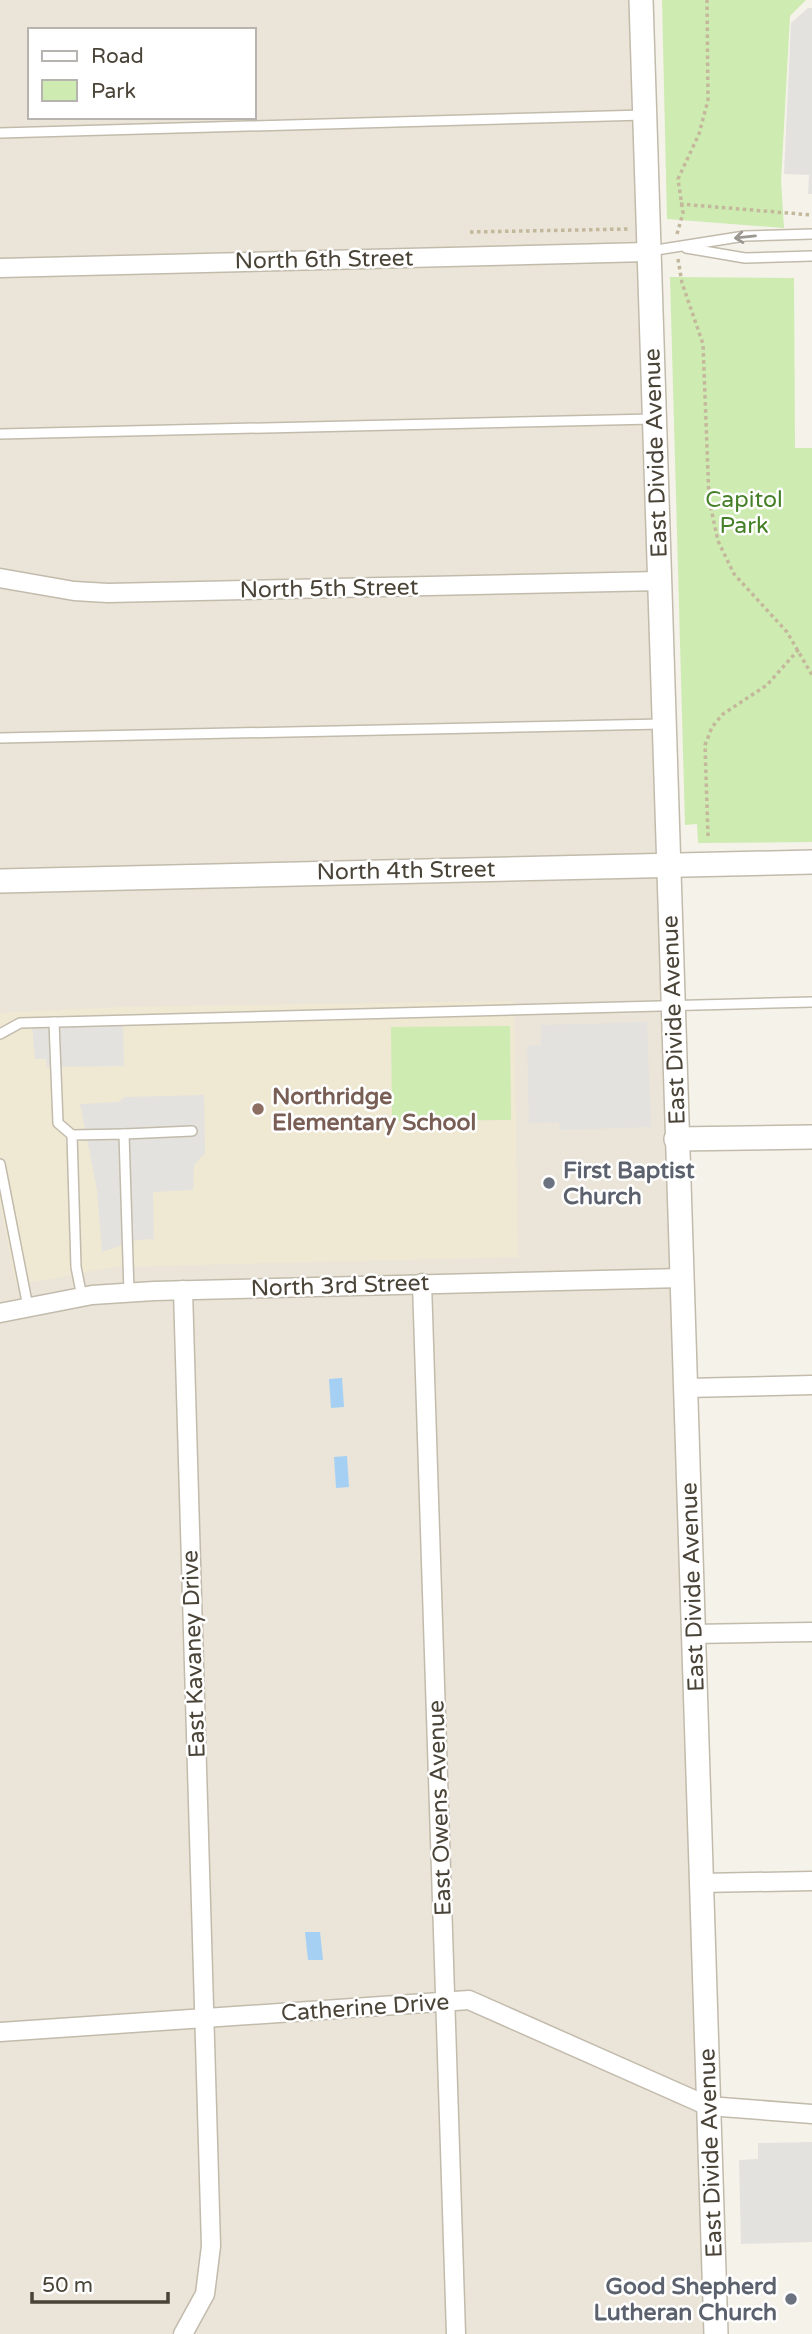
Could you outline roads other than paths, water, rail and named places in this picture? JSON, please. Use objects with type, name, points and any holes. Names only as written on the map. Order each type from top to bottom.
[{"type":"street","name":"East Divide Avenue","points":[[640,0],[716,2334]]},
{"type":"street","name":"North 6th Street","points":[[0,268],[648,241]]},
{"type":"street","name":"North 5th Street","points":[[0,578],[100,593],[660,581]]},
{"type":"street","name":"North 4th Street","points":[[0,881],[812,862]]},
{"type":"street","points":[[676,1139],[812,1137]]},
{"type":"street","name":"North 3rd Street","points":[[0,1312],[82,1297],[129,1292],[682,1278]]},
{"type":"street","name":"East Owens Avenue","points":[[422,1283],[456,2334]]},
{"type":"street","name":"East Kavaney Drive","points":[[183,1290],[211,2259],[205,2294],[183,2334]]},
{"type":"street","points":[[685,1388],[812,1385]]},
{"type":"street","points":[[693,1634],[812,1632]]},
{"type":"street","points":[[701,1883],[812,1881]]},
{"type":"street","name":"Catherine Drive","points":[[0,2032],[469,2000],[708,2106],[812,2114]]},
{"type":"lane","points":[[0,133],[644,115]]},
{"type":"lane","points":[[678,247],[745,236],[812,234]]},
{"type":"lane","points":[[648,241],[745,258],[812,256]]},
{"type":"lane","points":[[0,434],[654,419]]},
{"type":"lane","points":[[0,738],[664,724]]},
{"type":"lane","points":[[0,1034],[20,1023],[812,1002]]},
{"type":"lane","points":[[54,1022],[58,1123],[72,1135],[192,1131]]},
{"type":"lane","points":[[124,1134],[129,1292]]},
{"type":"lane","points":[[72,1135],[76,1267],[82,1297]]},
{"type":"lane","points":[[0,1164],[28,1307]]},
{"type":"water","points":[[342,1378],[344,1407],[331,1408],[329,1379]]},
{"type":"water","points":[[347,1456],[349,1487],[336,1488],[334,1457]]},
{"type":"water","points":[[305,1932],[320,1932],[323,1960],[308,1960]]},
{"type":"place","name":"Northridge Elementary School","points":[[258,1109]]},
{"type":"place","name":"First Baptist Church","points":[[549,1183]]},
{"type":"place","name":"Good Shepherd Lutheran Church","points":[[791,2299]]},
{"type":"park label","name":"Capitol Park","points":[[744,512]]}]
